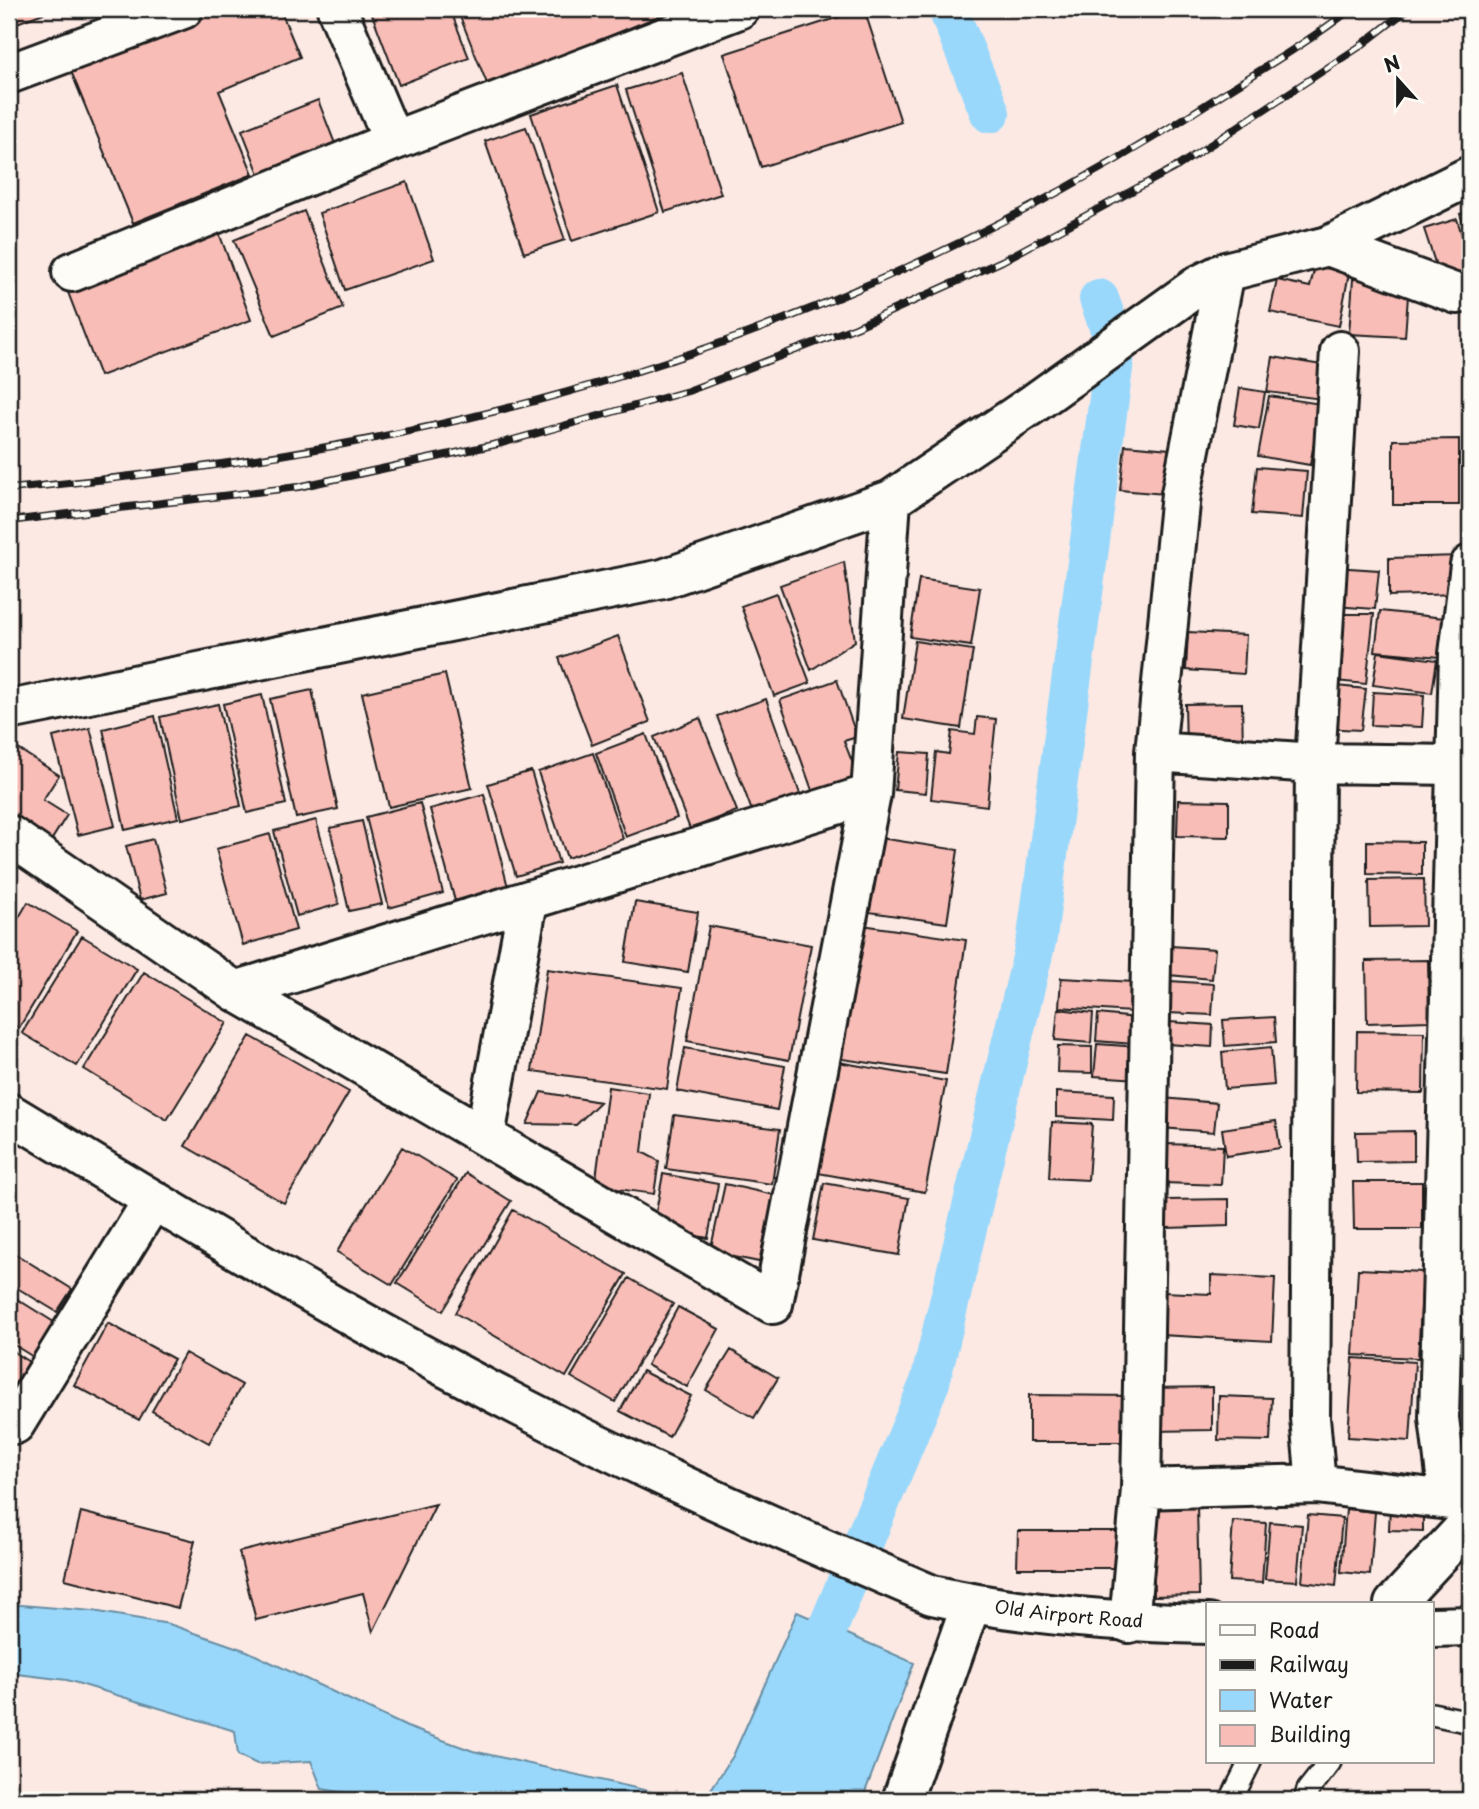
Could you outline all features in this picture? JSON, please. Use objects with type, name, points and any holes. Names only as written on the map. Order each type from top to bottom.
[{"type":"street","points":[[9,74],[183,9]]},
{"type":"street","points":[[337,9],[393,141]]},
{"type":"street","points":[[72,272],[393,141],[739,9]]},
{"type":"street","points":[[9,710],[663,579],[891,500],[1212,279],[1328,246],[1470,176]]},
{"type":"street","points":[[1328,246],[1457,295],[1470,292]]},
{"type":"street","points":[[1129,1623],[1141,1489],[1155,752],[1181,494],[1212,279]]},
{"type":"street","points":[[1316,1484],[1310,1418],[1315,763],[1340,351]]},
{"type":"street","points":[[9,835],[235,991],[773,1304],[872,794],[891,500]]},
{"type":"street","points":[[1462,1515],[1439,1418],[1463,814],[1457,765],[1459,654],[1470,565]]},
{"type":"street","points":[[1155,752],[1315,763],[1457,765]]},
{"type":"street","points":[[235,991],[872,794]]},
{"type":"street","points":[[485,1136],[528,901]]},
{"type":"street","name":"Old Airport Road","points":[[9,1113],[153,1200],[461,1376],[694,1492],[932,1595],[971,1604],[1129,1623],[1206,1624]]},
{"type":"street","points":[[15,1424],[153,1200]]},
{"type":"street","points":[[1141,1489],[1316,1484],[1462,1515]]},
{"type":"street","points":[[1396,1602],[1462,1515]]},
{"type":"street","points":[[902,1800],[971,1604]]},
{"type":"street","points":[[1434,1627],[1470,1626]]},
{"type":"lane","points":[[1434,1714],[1470,1722]]},
{"type":"lane","points":[[1231,1800],[1249,1764]]},
{"type":"lane","points":[[1305,1800],[1308,1790],[1328,1764]]},
{"type":"water","points":[[9,1604],[93,1611],[169,1624],[247,1651],[407,1727],[473,1751],[688,1800],[390,1800],[322,1789],[311,1761],[257,1764],[238,1755],[235,1731],[67,1680],[9,1673]]},
{"type":"water","points":[[797,1612],[914,1663],[862,1800],[704,1800],[733,1756]]},
{"type":"building","points":[[9,9],[54,9],[9,26]]},
{"type":"building","points":[[204,9],[280,9],[300,57],[219,91],[253,174],[133,223],[68,64]]},
{"type":"building","points":[[370,9],[450,9],[469,58],[399,85]]},
{"type":"building","points":[[457,9],[676,9],[488,86]]},
{"type":"building","points":[[864,9],[901,122],[761,167],[724,54]]},
{"type":"building","points":[[682,73],[721,194],[665,212],[626,90]]},
{"type":"building","points":[[617,85],[659,212],[572,241],[531,114]]},
{"type":"building","points":[[318,100],[337,149],[261,179],[242,130]]},
{"type":"building","points":[[526,127],[565,240],[524,253],[485,141]]},
{"type":"building","points":[[407,182],[434,259],[345,290],[319,213]]},
{"type":"building","points":[[304,211],[343,308],[274,336],[234,240]]},
{"type":"building","points":[[1470,211],[1470,244],[1460,214]]},
{"type":"building","points":[[1457,219],[1470,261],[1470,275],[1442,284],[1424,229]]},
{"type":"building","points":[[218,230],[251,320],[100,376],[66,287]]},
{"type":"building","points":[[1315,266],[1349,273],[1339,326],[1270,312],[1277,280],[1310,287]]},
{"type":"building","points":[[1353,279],[1409,282],[1405,337],[1349,334]]},
{"type":"building","points":[[1273,357],[1328,366],[1322,399],[1267,392]]},
{"type":"building","points":[[1240,388],[1265,392],[1259,429],[1234,425]]},
{"type":"building","points":[[1269,396],[1321,404],[1310,465],[1258,456]]},
{"type":"building","points":[[1459,439],[1459,505],[1393,505],[1393,440]]},
{"type":"building","points":[[1125,445],[1181,450],[1176,495],[1120,490]]},
{"type":"building","points":[[1257,467],[1307,471],[1303,518],[1252,514]]},
{"type":"building","points":[[1459,556],[1460,594],[1389,596],[1389,558]]},
{"type":"building","points":[[844,562],[855,641],[811,670],[780,585]]},
{"type":"building","points":[[1334,567],[1379,570],[1375,609],[1334,606]]},
{"type":"building","points":[[919,579],[980,588],[971,646],[910,637]]},
{"type":"building","points":[[776,593],[810,683],[774,696],[741,606]]},
{"type":"building","points":[[1380,611],[1444,618],[1440,657],[1375,651]]},
{"type":"building","points":[[1332,614],[1374,614],[1366,684],[1325,680]]},
{"type":"building","points":[[1188,632],[1246,635],[1244,674],[1186,670]]},
{"type":"building","points":[[618,636],[650,722],[592,745],[559,658]]},
{"type":"building","points":[[915,641],[973,650],[961,728],[903,719]]},
{"type":"building","points":[[1378,652],[1437,660],[1432,693],[1373,685]]},
{"type":"building","points":[[445,674],[472,788],[389,807],[362,693]]},
{"type":"building","points":[[837,680],[857,737],[844,741],[858,777],[813,793],[780,700]]},
{"type":"building","points":[[1326,685],[1366,689],[1361,730],[1321,728]]},
{"type":"building","points":[[312,690],[338,809],[296,818],[270,699]]},
{"type":"building","points":[[1373,692],[1424,695],[1422,727],[1371,725]]},
{"type":"building","points":[[262,695],[286,804],[247,813],[223,704]]},
{"type":"building","points":[[766,699],[804,805],[756,822],[717,716]]},
{"type":"building","points":[[1242,703],[1243,748],[1186,748],[1185,704]]},
{"type":"building","points":[[218,704],[241,806],[182,819],[160,717]]},
{"type":"building","points":[[155,716],[178,818],[125,830],[103,729]]},
{"type":"building","points":[[977,717],[996,719],[987,806],[931,799],[936,752],[949,754],[952,731],[975,734]]},
{"type":"building","points":[[700,718],[737,811],[690,829],[654,737]]},
{"type":"building","points":[[90,728],[115,826],[78,835],[53,737]]},
{"type":"building","points":[[646,734],[677,818],[626,837],[596,753]]},
{"type":"building","points":[[9,743],[59,775],[43,800],[67,815],[49,844],[9,818]]},
{"type":"building","points":[[899,752],[929,754],[926,793],[895,790]]},
{"type":"building","points":[[593,753],[623,839],[567,858],[538,772]]},
{"type":"building","points":[[531,771],[559,863],[516,876],[488,784]]},
{"type":"building","points":[[484,794],[508,887],[455,901],[430,809]]},
{"type":"building","points":[[1178,800],[1229,801],[1229,837],[1177,836]]},
{"type":"building","points":[[420,803],[443,893],[389,908],[366,817]]},
{"type":"building","points":[[316,820],[339,904],[297,916],[274,831]]},
{"type":"building","points":[[362,821],[382,904],[349,911],[330,828]]},
{"type":"building","points":[[270,834],[296,930],[243,945],[216,849]]},
{"type":"building","points":[[880,838],[958,850],[947,923],[869,912]]},
{"type":"building","points":[[153,839],[167,893],[140,900],[126,846]]},
{"type":"building","points":[[1367,841],[1422,842],[1422,875],[1367,874]]},
{"type":"building","points":[[1424,879],[1425,926],[1370,927],[1369,880]]},
{"type":"building","points":[[28,902],[77,931],[19,1028],[9,1022],[9,934]]},
{"type":"building","points":[[635,902],[698,912],[688,972],[625,962]]},
{"type":"building","points":[[862,925],[966,940],[946,1074],[842,1059]]},
{"type":"building","points":[[709,926],[811,945],[789,1060],[687,1041]]},
{"type":"building","points":[[82,936],[137,969],[77,1066],[22,1033]]},
{"type":"building","points":[[1171,946],[1215,949],[1212,979],[1169,975]]},
{"type":"building","points":[[1428,960],[1429,1021],[1367,1023],[1366,961]]},
{"type":"building","points":[[547,969],[682,988],[667,1089],[532,1071]]},
{"type":"building","points":[[144,972],[227,1023],[167,1120],[84,1069]]},
{"type":"building","points":[[1061,978],[1134,982],[1131,1012],[1059,1007]]},
{"type":"building","points":[[1170,981],[1214,984],[1212,1015],[1168,1013]]},
{"type":"building","points":[[1058,1009],[1093,1013],[1091,1043],[1055,1040]]},
{"type":"building","points":[[1098,1014],[1136,1018],[1134,1044],[1096,1041]]},
{"type":"building","points":[[1274,1017],[1276,1042],[1225,1046],[1223,1020]]},
{"type":"building","points":[[1169,1022],[1213,1025],[1212,1047],[1167,1044]]},
{"type":"building","points":[[1463,1030],[1470,1030],[1470,1075],[1460,1074]]},
{"type":"building","points":[[1357,1031],[1424,1032],[1423,1093],[1356,1092]]},
{"type":"building","points":[[250,1036],[349,1092],[284,1203],[185,1146]]},
{"type":"building","points":[[1097,1044],[1140,1047],[1138,1079],[1094,1076]]},
{"type":"building","points":[[1058,1046],[1092,1047],[1092,1073],[1057,1072]]},
{"type":"building","points":[[1271,1047],[1274,1085],[1225,1089],[1222,1052]]},
{"type":"building","points":[[685,1048],[785,1066],[777,1110],[677,1091]]},
{"type":"building","points":[[838,1062],[946,1081],[925,1192],[818,1173]]},
{"type":"building","points":[[1460,1082],[1470,1082],[1470,1131],[1458,1130]]},
{"type":"building","points":[[608,1087],[649,1093],[642,1152],[659,1161],[654,1194],[595,1186]]},
{"type":"building","points":[[541,1092],[600,1102],[576,1125],[527,1124]]},
{"type":"building","points":[[1056,1092],[1114,1095],[1113,1120],[1056,1117]]},
{"type":"building","points":[[1163,1098],[1217,1103],[1214,1132],[1161,1128]]},
{"type":"building","points":[[674,1115],[780,1129],[772,1184],[666,1169]]},
{"type":"building","points":[[1276,1121],[1280,1148],[1226,1156],[1222,1129]]},
{"type":"building","points":[[1052,1122],[1092,1124],[1088,1180],[1049,1178]]},
{"type":"building","points":[[1414,1131],[1414,1161],[1357,1162],[1356,1132]]},
{"type":"building","points":[[1462,1136],[1470,1136],[1470,1178],[1461,1178]]},
{"type":"building","points":[[1166,1144],[1223,1146],[1221,1185],[1164,1183]]},
{"type":"building","points":[[402,1147],[457,1180],[392,1285],[337,1252]]},
{"type":"building","points":[[466,1173],[511,1201],[443,1311],[397,1283]]},
{"type":"building","points":[[663,1174],[718,1184],[708,1238],[653,1228]]},
{"type":"building","points":[[1353,1182],[1422,1182],[1422,1229],[1354,1229]]},
{"type":"building","points":[[824,1183],[909,1198],[899,1255],[813,1240]]},
{"type":"building","points":[[725,1184],[774,1195],[759,1262],[710,1252]]},
{"type":"building","points":[[1229,1199],[1229,1226],[1167,1228],[1167,1200]]},
{"type":"building","points":[[513,1210],[626,1274],[566,1377],[455,1313]]},
{"type":"building","points":[[9,1250],[72,1289],[57,1312],[9,1283]]},
{"type":"building","points":[[1358,1269],[1423,1272],[1418,1358],[1353,1355]]},
{"type":"building","points":[[1211,1275],[1275,1278],[1272,1341],[1160,1335],[1162,1292],[1211,1294]]},
{"type":"building","points":[[629,1278],[673,1304],[615,1402],[571,1377]]},
{"type":"building","points":[[1463,1278],[1470,1278],[1470,1323],[1463,1323]]},
{"type":"building","points":[[9,1294],[57,1324],[35,1358],[9,1342]]},
{"type":"building","points":[[678,1307],[719,1329],[687,1387],[647,1365]]},
{"type":"building","points":[[108,1323],[174,1359],[139,1420],[74,1385]]},
{"type":"building","points":[[9,1349],[29,1362],[9,1393]]},
{"type":"building","points":[[731,1350],[778,1378],[754,1418],[706,1390]]},
{"type":"building","points":[[185,1353],[242,1385],[209,1443],[152,1411]]},
{"type":"building","points":[[1353,1358],[1415,1362],[1410,1441],[1348,1437]]},
{"type":"building","points":[[642,1371],[691,1396],[669,1437],[620,1411]]},
{"type":"building","points":[[1465,1386],[1470,1386],[1470,1454],[1465,1454]]},
{"type":"building","points":[[1212,1387],[1212,1430],[1153,1431],[1153,1388]]},
{"type":"building","points":[[1029,1395],[1137,1396],[1136,1442],[1029,1442]]},
{"type":"building","points":[[1219,1396],[1272,1398],[1270,1441],[1218,1440]]},
{"type":"building","points":[[436,1504],[373,1632],[363,1593],[256,1620],[239,1552]]},
{"type":"building","points":[[1197,1505],[1199,1595],[1154,1596],[1152,1506]]},
{"type":"building","points":[[1390,1505],[1423,1506],[1423,1531],[1389,1530]]},
{"type":"building","points":[[1346,1509],[1375,1512],[1370,1575],[1341,1572]]},
{"type":"building","points":[[81,1512],[195,1541],[178,1608],[65,1579]]},
{"type":"building","points":[[1308,1515],[1342,1518],[1336,1586],[1302,1582]]},
{"type":"building","points":[[1233,1521],[1266,1523],[1262,1583],[1229,1581]]},
{"type":"building","points":[[1270,1522],[1302,1525],[1297,1581],[1265,1579]]},
{"type":"building","points":[[1018,1531],[1124,1531],[1124,1568],[1017,1568]]},
{"type":"waterway","points":[[948,9],[990,113]]},
{"type":"waterway","points":[[808,1676],[930,1382],[1037,937],[1116,346],[1099,299]]},
{"type":"railway","points":[[9,489],[193,468],[376,438],[496,411],[687,355],[874,282],[1053,195],[1140,146],[1289,52],[1351,9]]},
{"type":"railway","points":[[9,521],[298,487],[502,443],[688,391],[856,327],[1002,261],[1178,166],[1359,47],[1408,9]]}]
